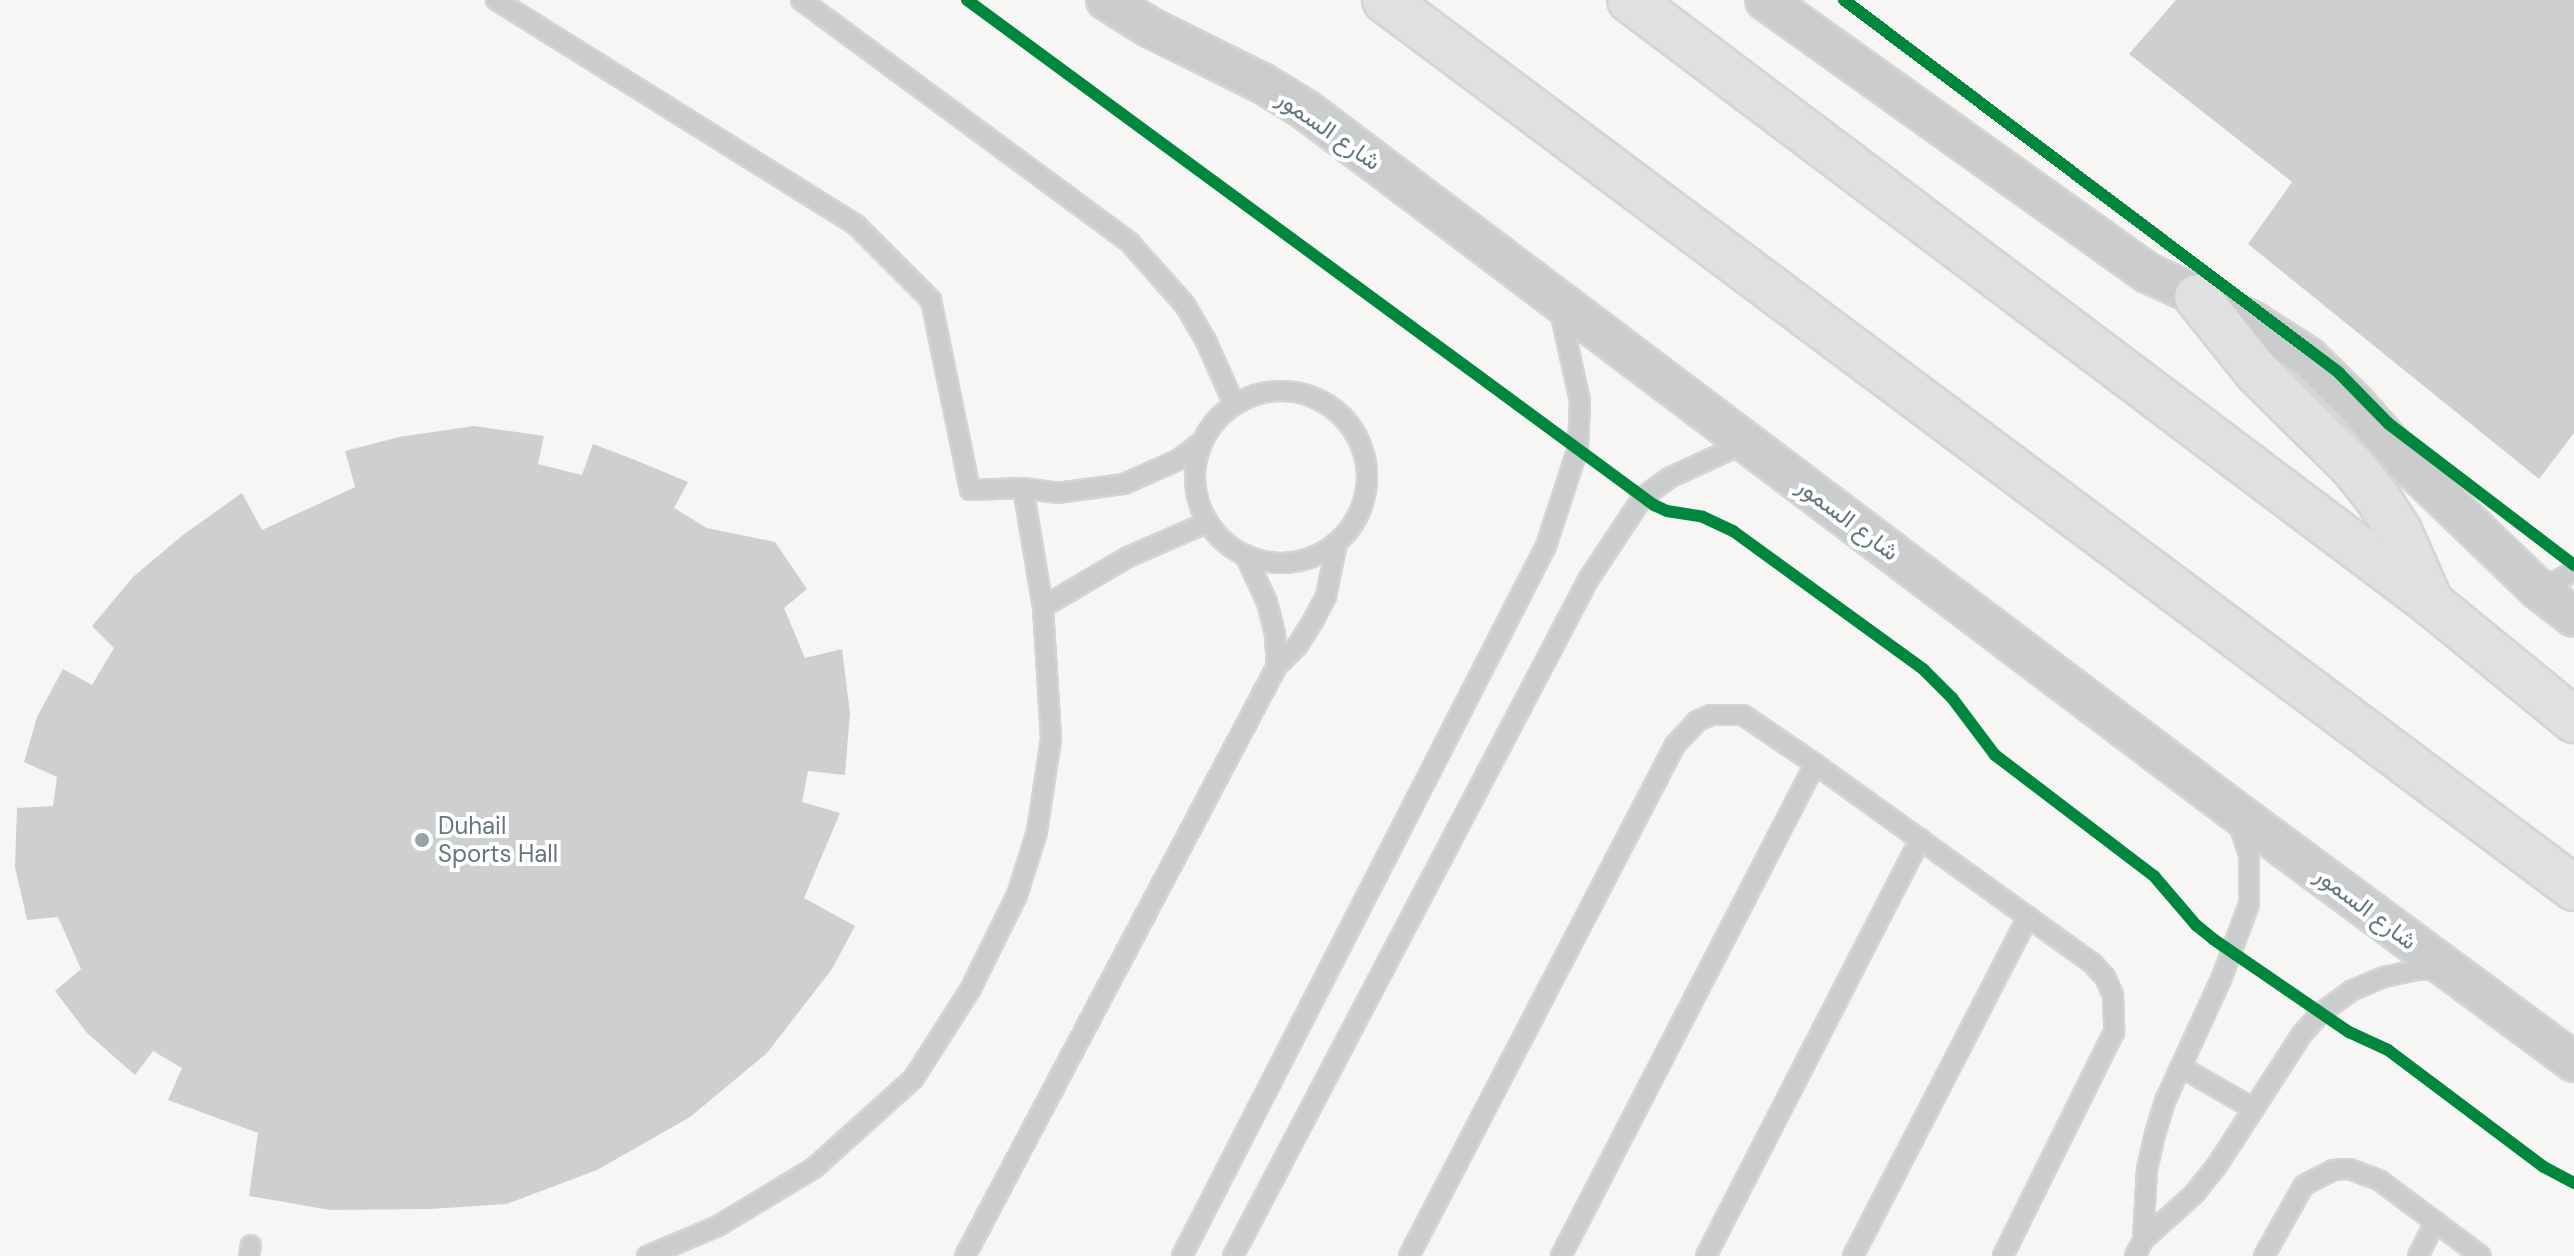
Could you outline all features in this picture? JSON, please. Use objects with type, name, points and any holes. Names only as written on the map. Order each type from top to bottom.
[{"type":"main road","points":[[1385,0],[2574,888]]},
{"type":"main road","points":[[1630,0],[2431,603],[2574,720]]},
{"type":"main road","points":[[2197,297],[2257,372],[2352,466],[2377,497],[2411,554],[2431,603]]},
{"type":"street","name":"شارع السمور","points":[[1106,0],[1184,46],[1262,83],[1306,110],[2232,809],[2574,1062]]},
{"type":"street","points":[[1765,0],[2148,273],[2252,321],[2308,357],[2340,387],[2411,467],[2539,590],[2574,617]]},
{"type":"lane","points":[[496,0],[856,225],[931,300],[970,490],[1023,488],[1057,493],[1124,484],[1178,460],[1202,442],[1218,418],[1234,404],[1258,393],[1284,390],[1309,395],[1333,406],[1351,425],[1363,448],[1367,474],[1364,500],[1354,523],[1337,543],[1314,556],[1289,563],[1245,555],[1226,543],[1208,522],[1196,493],[1194,474],[1202,442]]},
{"type":"lane","points":[[801,0],[1130,243],[1185,305],[1206,341],[1234,404]]},
{"type":"lane","points":[[1182,1256],[1546,546],[1578,448],[1580,401],[1557,299]]},
{"type":"lane","points":[[1233,1256],[1588,580],[1643,497],[1671,477],[1745,443]]},
{"type":"lane","points":[[647,1256],[718,1226],[814,1168],[913,1079],[970,990],[1017,895],[1037,832],[1051,739],[1043,607],[1023,488]]},
{"type":"lane","points":[[1043,607],[1128,557],[1208,522]]},
{"type":"lane","points":[[965,1256],[1277,666],[1298,645],[1326,596],[1337,543]]},
{"type":"lane","points":[[1245,555],[1267,602],[1275,633],[1277,666]]},
{"type":"lane","points":[[2539,590],[2574,571]]},
{"type":"lane","points":[[1409,1256],[1684,732],[1711,715],[1743,715],[2092,963],[2105,977],[2116,1014],[2114,1032],[2003,1256]]},
{"type":"lane","points":[[1561,1256],[1815,764]]},
{"type":"lane","points":[[2139,1248],[2147,1169],[2166,1099],[2222,977],[2249,904],[2249,855],[2232,809]]},
{"type":"lane","points":[[1706,1256],[1920,839]]},
{"type":"lane","points":[[1853,1256],[2028,917]]},
{"type":"lane","points":[[2139,1248],[2194,1194],[2237,1139],[2302,1034],[2331,1005],[2353,990],[2384,977],[2417,970],[2450,970]]},
{"type":"lane","points":[[2181,1067],[2254,1109]]},
{"type":"lane","points":[[2264,1256],[2304,1185],[2333,1170],[2365,1173],[2481,1256]]},
{"type":"lane","points":[[2418,1256],[2436,1221]]},
{"type":"building","points":[[2176,0],[2574,0],[2574,433],[2539,479],[2248,244],[2292,182],[2129,54]]},
{"type":"building","name":"Duhail Sports Hall","points":[[474,426],[544,436],[538,464],[582,475],[593,444],[635,460],[688,482],[674,508],[707,528],[775,542],[807,589],[784,608],[805,658],[842,649],[850,713],[845,775],[808,771],[802,802],[840,813],[804,898],[855,926],[832,969],[767,1053],[690,1117],[597,1170],[507,1204],[330,1210],[249,1196],[258,1133],[168,1100],[182,1068],[153,1051],[135,1075],[87,1033],[55,991],[81,969],[58,917],[27,920],[15,867],[17,808],[53,806],[57,777],[24,762],[37,717],[63,669],[92,685],[114,648],[92,626],[133,577],[183,535],[242,493],[262,530],[355,487],[345,451],[399,437]]},
{"type":"cycle path","points":[[967,0],[1654,505],[1667,511],[1703,517],[1733,531],[1924,670],[1952,698],[1995,755],[2154,876],[2196,925],[2213,939],[2349,1032],[2388,1050],[2544,1167],[2574,1183]]},
{"type":"cycle path","points":[[1844,0],[2339,373],[2389,424],[2574,565]]},
{"type":"place","name":"Duhail Sports Hall","points":[[422,840]]}]
